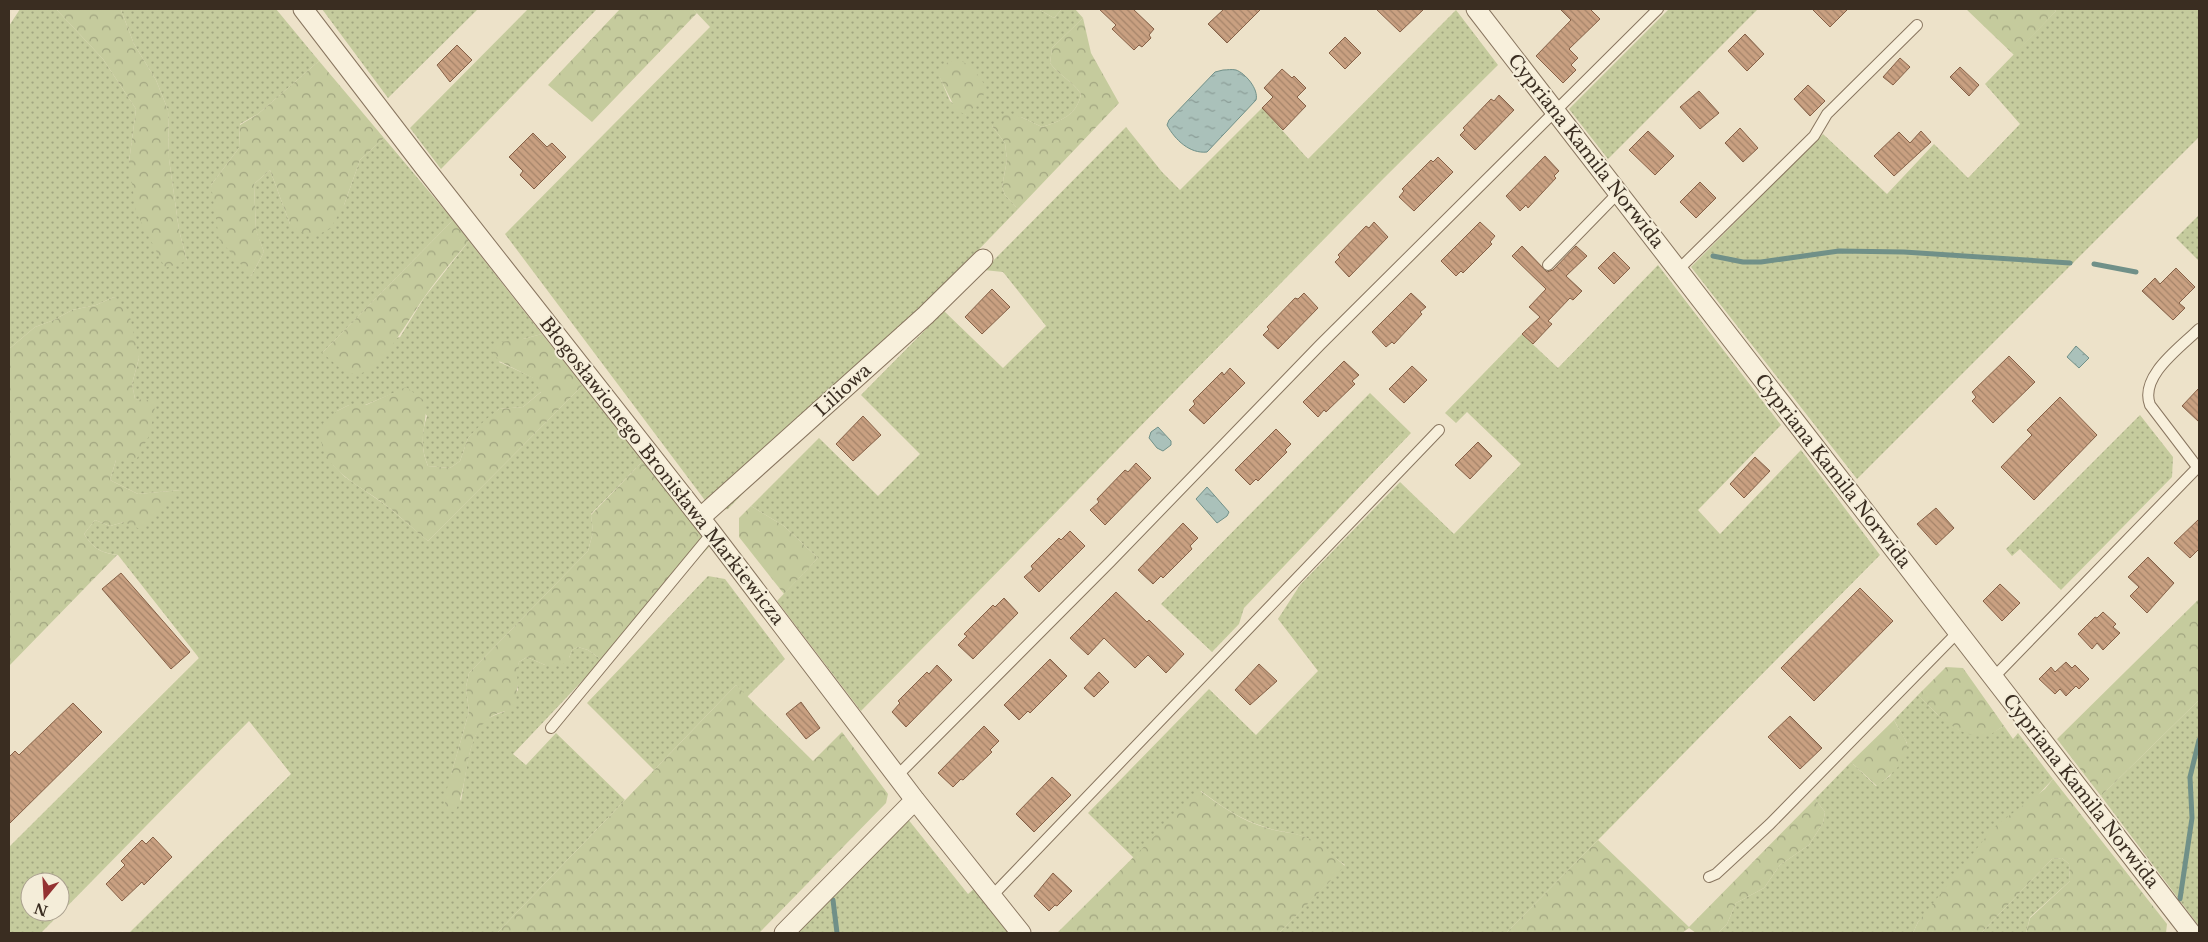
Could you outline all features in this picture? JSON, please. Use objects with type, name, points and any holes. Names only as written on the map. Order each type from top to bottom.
[{"type":"street","name":"Błogosławionego Bronisława Markiewicza","points":[[303,9],[424,168],[712,533],[914,800],[1021,933]]},
{"type":"street","name":"Cypriana Kamila Norwida","points":[[1476,9],[2191,933]]},
{"type":"street","name":"Liliowa","points":[[700,518],[926,315],[983,259]]},
{"type":"street","points":[[784,933],[914,800]]},
{"type":"lane","points":[[897,776],[1110,562],[1320,345],[1658,9]]},
{"type":"lane","points":[[1677,271],[1814,136],[1828,114],[1917,25]]},
{"type":"lane","points":[[1548,265],[1619,192]]},
{"type":"lane","points":[[1993,678],[2198,467],[2150,405],[2148,390],[2156,372],[2199,329]]},
{"type":"lane","points":[[992,896],[1439,430]]},
{"type":"lane","points":[[550,728],[712,533]]},
{"type":"lane","points":[[1709,878],[1716,874],[1770,824],[1958,632]]},
{"type":"green space","points":[[20,9],[56,9],[103,59],[136,109],[129,162],[187,261],[179,230],[169,159],[168,110],[156,80],[134,44],[121,10],[276,9],[319,61],[258,114],[240,124],[239,148],[211,185],[251,276],[264,252],[256,231],[254,184],[270,170],[290,224],[344,205],[360,160],[384,138],[453,220],[323,352],[328,357],[400,337],[424,298],[469,241],[542,334],[523,339],[499,362],[534,378],[542,391],[523,407],[499,409],[468,438],[460,461],[450,468],[428,466],[424,454],[423,441],[427,416],[406,388],[365,405],[349,405],[337,411],[333,465],[345,477],[387,506],[428,541],[583,385],[643,461],[591,514],[593,532],[588,551],[469,673],[466,687],[469,712],[451,775],[461,801],[473,742],[481,725],[486,720],[504,712],[518,690],[515,675],[519,662],[527,657],[545,665],[569,658],[572,650],[578,647],[588,650],[602,660],[513,754],[526,765],[556,733],[625,800],[497,933],[129,933],[291,774],[249,721],[70,903],[70,872],[20,872],[20,922],[52,922],[41,933],[9,933],[9,847],[199,658],[118,555],[98,549],[84,534],[95,520],[110,526],[124,522],[181,490],[138,494],[110,480],[116,460],[155,402],[135,399],[132,384],[139,358],[114,297],[96,305],[72,310],[54,320],[35,327],[9,349],[9,26]]},
{"type":"green space","points":[[56,9],[122,9],[134,44],[156,80],[168,110],[169,159],[179,230],[187,261],[165,268],[136,212],[129,162],[136,109],[103,59]]},
{"type":"green space","points":[[322,9],[478,9],[388,98]]},
{"type":"green space","points":[[528,9],[597,9],[441,169],[410,128]]},
{"type":"green space","points":[[620,9],[693,9],[697,13],[592,122],[548,85]]},
{"type":"green space","points":[[693,9],[1038,9],[1054,18],[1062,9],[1075,9],[1083,18],[1052,48],[1050,63],[1081,94],[1072,112],[1056,122],[1042,127],[1021,117],[992,126],[1005,143],[1007,160],[1002,187],[1005,195],[1018,209],[728,509],[713,511],[505,234],[710,27]],"holes":[[[939,75],[966,115],[950,101]]]},
{"type":"green space","points":[[1038,9],[1062,9],[1054,18]]},
{"type":"green space","points":[[1669,9],[1758,9],[1608,159],[1569,109]]},
{"type":"green space","points":[[1966,9],[2053,9],[2056,11],[2014,55]]},
{"type":"green space","points":[[2053,9],[2199,9],[2199,137],[1857,479],[1691,267],[1823,134],[1887,194],[1934,144],[1968,178],[2020,124],[1985,84],[2056,11]]},
{"type":"green space","points":[[1456,10],[1498,65],[1384,178],[861,711],[777,601],[818,558],[784,526],[751,506],[819,438],[878,496],[920,454],[861,395],[944,311],[1003,368],[1046,326],[1003,272],[984,270],[1126,127],[1162,172],[1180,190],[1262,108],[1308,159]]},
{"type":"green space","points":[[1083,18],[1091,53],[1119,103],[1018,209],[1005,195],[1002,187],[1007,160],[1005,143],[992,126],[1007,113],[1042,127],[1062,119],[1072,112],[1081,94],[1050,63],[1052,48]]},
{"type":"green space","points":[[958,59],[972,67],[985,85],[983,98],[966,115],[956,110],[939,76],[935,72],[944,64]]},
{"type":"green space","points":[[319,61],[384,138],[360,160],[344,205],[330,229],[315,236],[301,232],[290,224],[270,170],[254,184],[256,230],[264,252],[251,276],[219,239],[211,185],[239,148],[240,125],[258,114]]},
{"type":"green space","points":[[2199,215],[2199,261],[2176,238]]},
{"type":"green space","points":[[453,220],[469,241],[434,284],[394,342],[376,364],[367,371],[352,374],[343,370],[322,353]]},
{"type":"green space","points":[[1658,265],[1781,425],[1698,510],[1720,534],[1801,450],[1880,555],[1506,933],[1279,933],[1345,865],[1307,838],[1297,834],[1270,829],[1248,821],[1201,791],[1134,858],[1088,813],[1209,689],[1256,735],[1318,671],[1278,619],[1300,585],[1400,482],[1454,534],[1521,464],[1467,412],[1456,423],[1445,413],[1522,334],[1558,368]]},
{"type":"green space","points":[[114,297],[130,317],[139,358],[132,384],[135,399],[156,401],[150,434],[135,462],[116,460],[110,480],[138,494],[181,490],[142,530],[124,522],[110,526],[95,520],[84,534],[98,549],[117,555],[9,666],[9,349],[35,327],[54,320],[72,310],[96,305]]},
{"type":"green space","points":[[542,334],[583,385],[428,541],[387,506],[341,473],[325,453],[321,440],[321,425],[337,411],[349,405],[366,405],[406,387],[426,402],[423,449],[428,466],[450,468],[460,461],[468,438],[485,420],[499,409],[523,407],[541,392],[533,378],[499,361],[492,351],[500,342]]},
{"type":"green space","points":[[1370,393],[1411,433],[1244,608],[1239,624],[1212,652],[1161,604]]},
{"type":"green space","points":[[2140,415],[2173,457],[2172,477],[2061,590],[2020,549],[2012,556],[2006,549]]},
{"type":"green space","points":[[643,461],[712,544],[602,660],[588,650],[578,647],[572,650],[569,658],[561,666],[545,665],[527,657],[519,662],[513,709],[494,715],[484,723],[477,733],[468,759],[460,800],[455,812],[447,811],[445,804],[446,792],[469,712],[466,687],[469,673],[588,551],[593,532],[591,515]]},
{"type":"green space","points":[[751,506],[784,526],[818,558],[784,594],[739,537],[739,518]]},
{"type":"green space","points":[[708,576],[725,579],[785,659],[747,697],[736,685],[654,770],[587,703]]},
{"type":"green space","points":[[2199,599],[2199,700],[2101,796],[2057,739]]},
{"type":"green space","points":[[1946,667],[1963,668],[2004,726],[1991,734],[1981,736],[1970,735],[1950,725],[1918,695]]},
{"type":"green space","points":[[736,685],[813,761],[842,732],[888,794],[886,803],[759,933],[497,933]]},
{"type":"green space","points":[[1918,695],[1937,714],[1959,730],[1990,734],[2004,726],[2013,739],[2018,733],[2053,779],[1918,922],[1913,933],[1718,933],[1727,924],[1736,903],[1764,888],[1780,865],[1809,845],[1823,823],[1825,812],[1815,799],[1851,762],[1876,786],[1890,776],[1907,743],[1894,720]]},
{"type":"green space","points":[[2199,700],[2199,926],[2101,796]]},
{"type":"green space","points":[[1894,720],[1906,741],[1906,754],[1898,766],[1877,786],[1851,762]]},
{"type":"green space","points":[[2053,779],[2167,924],[2166,933],[2026,933],[2030,918],[2070,881],[2069,864],[2062,858],[2052,859],[1981,933],[1913,933],[1918,922],[1994,827],[2045,789]]},
{"type":"green space","points":[[1200,791],[1249,821],[1267,828],[1311,839],[1345,866],[1279,933],[1057,933]]},
{"type":"green space","points":[[1815,799],[1825,812],[1823,823],[1809,845],[1780,865],[1764,888],[1736,903],[1727,924],[1718,933],[1696,933],[1689,928],[1682,933],[1506,933],[1598,840],[1689,927]]},
{"type":"green space","points":[[907,818],[968,894],[975,888],[1010,933],[795,933]]},
{"type":"green space","points":[[2062,858],[2069,864],[2070,881],[2030,917],[2026,933],[1981,933],[2052,859]]},
{"type":"water","points":[[1236,70],[1243,74],[1253,86],[1256,100],[1207,152],[1195,151],[1179,141],[1167,125],[1169,120],[1215,72]]},
{"type":"water","points":[[2076,346],[2089,358],[2079,368],[2067,357]]},
{"type":"water","points":[[1158,427],[1171,441],[1171,445],[1163,451],[1157,448],[1149,438],[1151,432]]},
{"type":"water","points":[[1207,487],[1229,512],[1227,516],[1217,523],[1196,499]]},
{"type":"building","points":[[1099,9],[1133,9],[1154,29],[1149,35],[1151,38],[1142,47],[1139,45],[1134,50],[1112,29],[1116,25]]},
{"type":"building","points":[[1224,9],[1261,9],[1227,43],[1208,24]]},
{"type":"building","points":[[1376,9],[1424,9],[1400,32]]},
{"type":"building","points":[[1560,9],[1590,9],[1600,19],[1569,49],[1578,58],[1571,65],[1576,70],[1563,83],[1536,56],[1571,20]]},
{"type":"building","points":[[1812,9],[1848,9],[1830,27]]},
{"type":"building","points":[[1745,34],[1764,54],[1747,71],[1728,51]]},
{"type":"building","points":[[1345,37],[1361,53],[1345,69],[1329,53]]},
{"type":"building","points":[[457,45],[472,60],[450,82],[437,65]]},
{"type":"building","points":[[1900,58],[1910,67],[1893,85],[1883,77]]},
{"type":"building","points":[[1960,67],[1979,85],[1969,96],[1950,77]]},
{"type":"building","points":[[1282,69],[1292,78],[1294,76],[1306,88],[1297,97],[1306,106],[1283,130],[1262,108],[1273,97],[1264,88]]},
{"type":"building","points":[[1808,85],[1825,101],[1810,116],[1794,99]]},
{"type":"building","points":[[1699,91],[1719,113],[1700,129],[1680,107]]},
{"type":"building","points":[[1499,95],[1514,110],[1475,150],[1460,135],[1465,130],[1463,128],[1491,99],[1494,101]]},
{"type":"building","points":[[1740,128],[1758,148],[1743,162],[1725,143]]},
{"type":"building","points":[[1648,131],[1674,156],[1655,175],[1629,150]]},
{"type":"building","points":[[1921,131],[1931,142],[1894,176],[1874,156],[1899,132],[1910,143]]},
{"type":"building","points":[[533,133],[547,147],[552,143],[566,157],[534,189],[520,175],[523,171],[509,157]]},
{"type":"building","points":[[1545,156],[1559,171],[1554,176],[1556,178],[1528,208],[1526,205],[1520,211],[1506,196]]},
{"type":"building","points":[[1438,157],[1453,172],[1414,211],[1399,197],[1404,191],[1402,189],[1431,160],[1433,162]]},
{"type":"building","points":[[1700,182],[1716,198],[1696,218],[1680,202]]},
{"type":"building","points":[[1374,222],[1388,237],[1349,277],[1335,262],[1340,257],[1338,255],[1366,226],[1369,228]]},
{"type":"building","points":[[1480,222],[1495,236],[1490,242],[1492,244],[1463,273],[1461,271],[1456,276],[1441,261]]},
{"type":"building","points":[[1522,246],[1547,272],[1553,270],[1576,246],[1587,256],[1566,276],[1582,291],[1573,300],[1570,298],[1548,321],[1552,324],[1533,344],[1522,334],[1540,317],[1529,307],[1546,289],[1512,256]]},
{"type":"building","points":[[1614,252],[1630,268],[1614,284],[1598,268]]},
{"type":"building","points":[[2176,268],[2195,287],[2179,303],[2185,308],[2173,320],[2142,291],[2155,278],[2160,284]]},
{"type":"building","points":[[992,289],[1010,307],[982,334],[965,317]]},
{"type":"building","points":[[1304,293],[1318,308],[1278,349],[1263,335],[1269,329],[1267,327],[1295,298],[1298,299]]},
{"type":"building","points":[[1411,293],[1426,307],[1420,312],[1422,314],[1394,344],[1392,342],[1386,347],[1372,332]]},
{"type":"building","points":[[2009,356],[2035,382],[1993,423],[1972,401],[1976,397],[1972,392]]},
{"type":"building","points":[[1344,361],[1359,375],[1352,381],[1355,384],[1326,412],[1324,410],[1318,417],[1303,402]]},
{"type":"building","points":[[1412,366],[1427,380],[1404,403],[1389,389]]},
{"type":"building","points":[[1230,368],[1245,383],[1204,424],[1189,410],[1195,404],[1193,401],[1222,372],[1224,375]]},
{"type":"building","points":[[2199,388],[2199,422],[2182,406]]},
{"type":"building","points":[[2060,397],[2097,435],[2034,500],[2001,467],[2032,435],[2027,430]]},
{"type":"building","points":[[863,416],[881,435],[853,461],[836,444]]},
{"type":"building","points":[[1276,429],[1291,444],[1285,450],[1287,452],[1258,481],[1256,479],[1250,485],[1235,470]]},
{"type":"building","points":[[1478,442],[1492,456],[1470,479],[1455,465]]},
{"type":"building","points":[[1755,457],[1770,471],[1744,498],[1730,484]]},
{"type":"building","points":[[1136,463],[1151,478],[1105,525],[1090,510],[1099,502],[1097,499],[1125,470],[1128,472]]},
{"type":"building","points":[[1936,508],[1954,528],[1936,545],[1917,524]]},
{"type":"building","points":[[2199,519],[2199,549],[2190,558],[2174,543]]},
{"type":"building","points":[[1183,523],[1198,538],[1190,546],[1192,549],[1163,578],[1161,576],[1153,584],[1138,570]]},
{"type":"building","points":[[1070,531],[1085,546],[1039,592],[1024,577],[1033,569],[1031,566],[1059,538],[1061,540]]},
{"type":"building","points":[[2148,557],[2174,583],[2147,613],[2130,596],[2139,587],[2128,577]]},
{"type":"building","points":[[121,573],[190,652],[171,669],[102,589]]},
{"type":"building","points":[[2000,584],[2020,603],[2002,621],[1983,601]]},
{"type":"building","points":[[1860,588],[1893,621],[1814,701],[1781,668]]},
{"type":"building","points":[[1116,592],[1147,622],[1149,620],[1184,654],[1166,673],[1148,655],[1135,668],[1104,638],[1088,655],[1070,638]]},
{"type":"building","points":[[1004,598],[1018,613],[973,659],[958,645],[967,636],[964,634],[993,605],[995,607]]},
{"type":"building","points":[[2103,612],[2116,624],[2113,627],[2120,633],[2103,650],[2097,643],[2092,649],[2078,634],[2095,617],[2097,618]]},
{"type":"building","points":[[1050,659],[1067,676],[1030,713],[1028,711],[1019,720],[1004,705]]},
{"type":"building","points":[[2066,662],[2072,668],[2075,665],[2089,679],[2079,689],[2076,686],[2066,696],[2060,689],[2055,694],[2039,679],[2051,667],[2055,672]]},
{"type":"building","points":[[1259,664],[1277,681],[1250,705],[1235,690]]},
{"type":"building","points":[[937,665],[952,680],[906,727],[892,712],[900,703],[898,701],[927,672],[929,674]]},
{"type":"building","points":[[1099,672],[1109,682],[1094,697],[1084,688]]},
{"type":"building","points":[[801,702],[820,728],[806,739],[786,714]]},
{"type":"building","points":[[73,703],[102,732],[9,824],[9,757],[15,751],[19,755]]},
{"type":"building","points":[[1790,716],[1822,748],[1800,769],[1768,737]]},
{"type":"building","points":[[984,726],[999,741],[990,750],[992,752],[953,787],[938,773]]},
{"type":"building","points":[[1052,777],[1071,795],[1034,832],[1016,814]]},
{"type":"building","points":[[153,837],[172,857],[144,885],[142,882],[122,901],[106,884],[125,865],[121,861],[142,840],[146,844]]},
{"type":"building","points":[[1053,873],[1072,891],[1049,911],[1034,896]]},
{"type":"waterway","points":[[1713,256],[1743,262],[1761,262],[1839,251],[1904,252],[2070,263]]},
{"type":"waterway","points":[[2094,264],[2136,272]]},
{"type":"waterway","points":[[2180,899],[2192,818],[2190,777],[2199,740]]},
{"type":"waterway","points":[[833,900],[837,933]]}]
